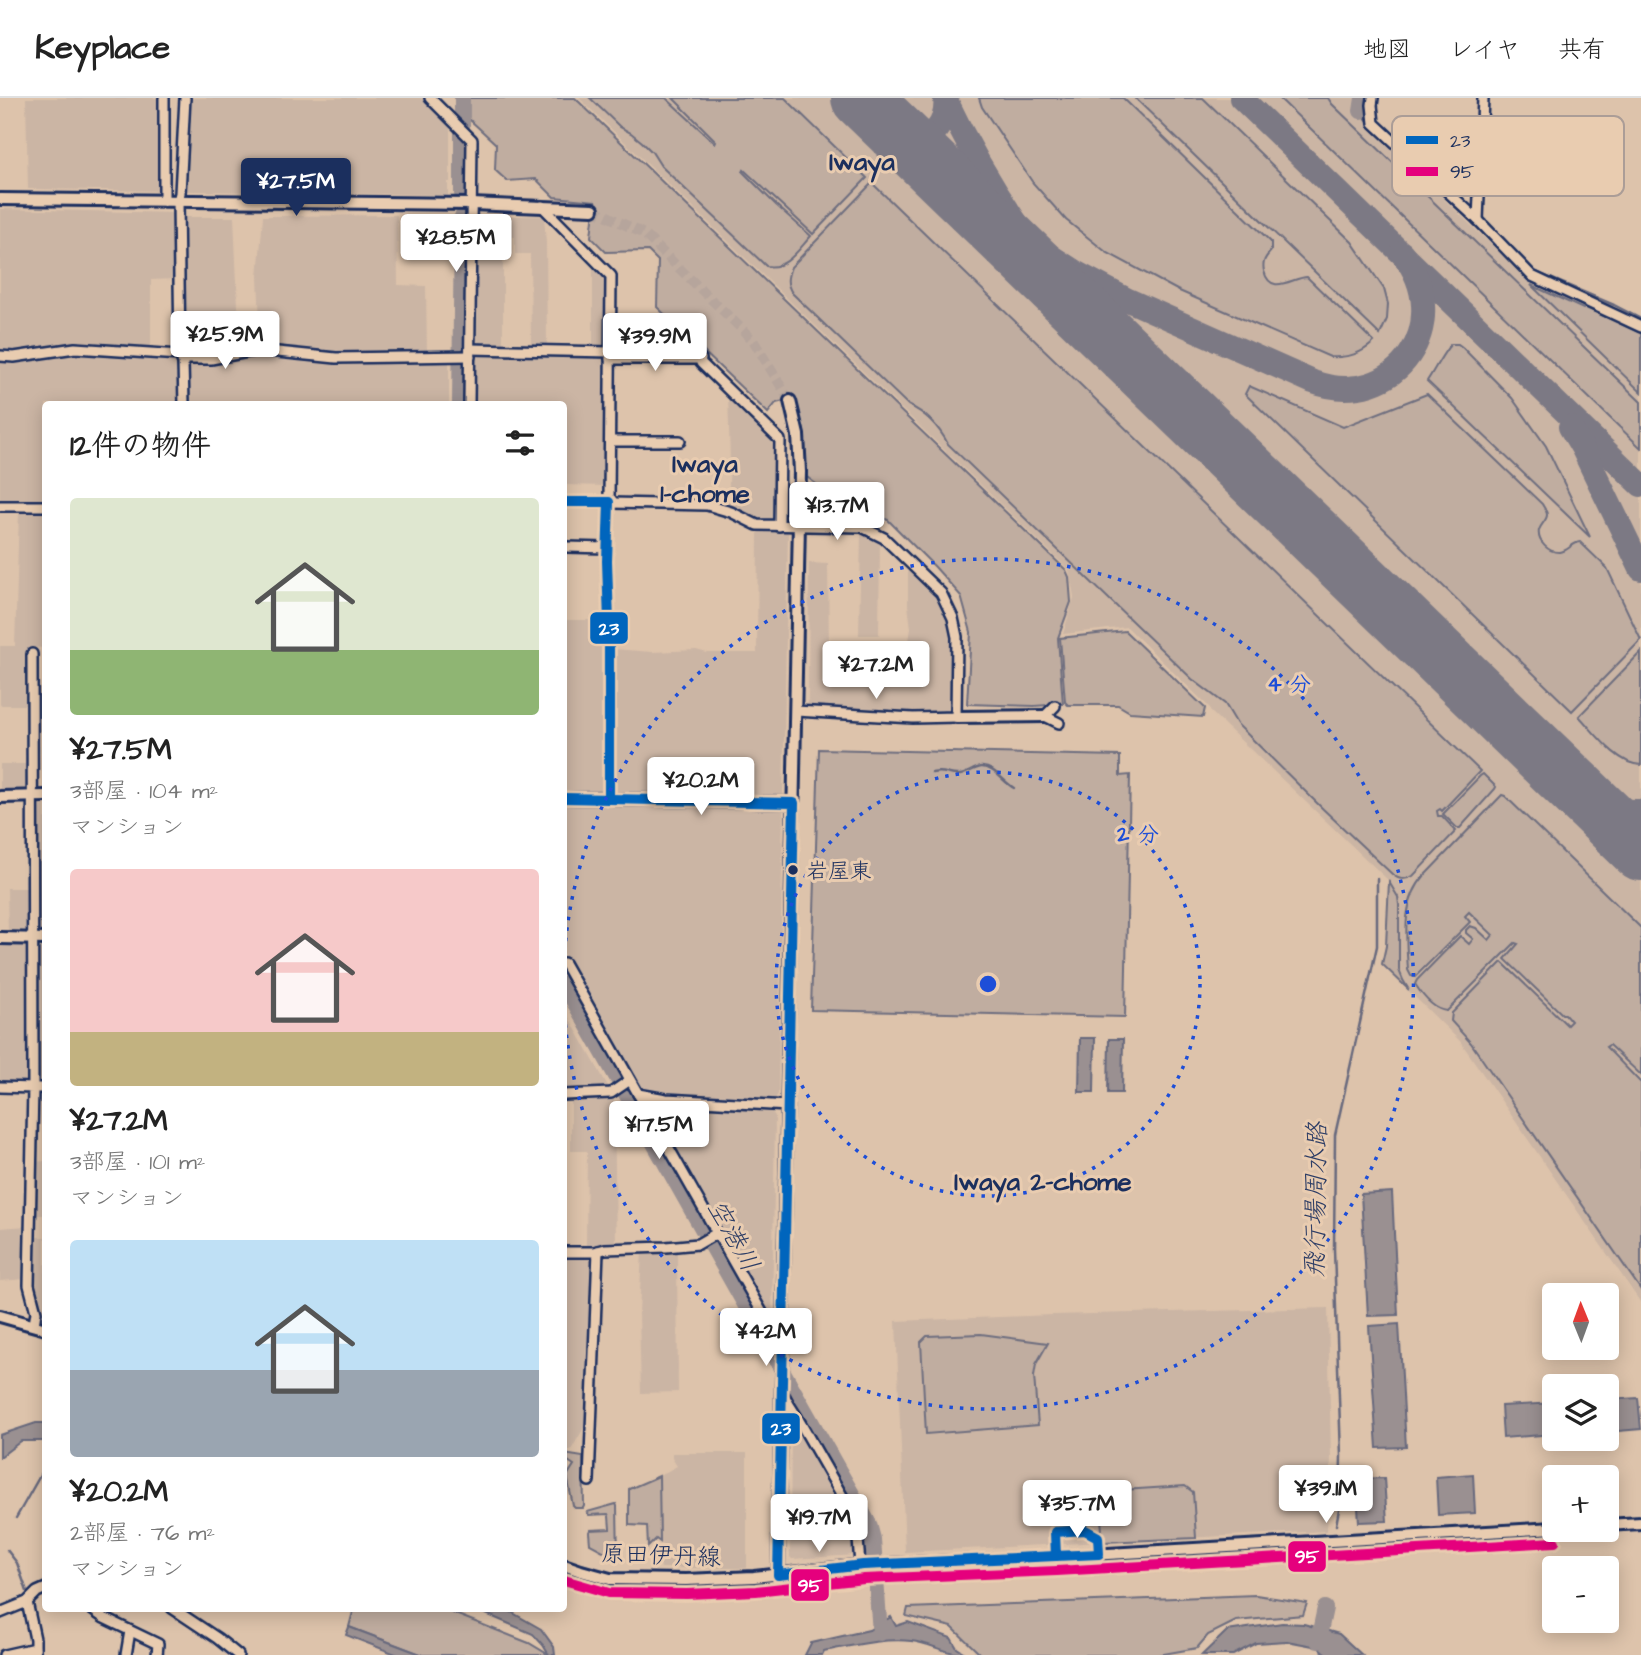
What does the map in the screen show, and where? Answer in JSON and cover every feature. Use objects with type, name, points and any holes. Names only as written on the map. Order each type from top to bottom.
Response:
[{"type":"street","points":[[164,98],[164,201]]},
{"type":"street","points":[[184,401],[183,363],[180,355],[178,201],[185,98]]},
{"type":"street","points":[[430,98],[472,140],[469,401]]},
{"type":"street","points":[[1373,98],[1374,123],[1392,140]]},
{"type":"street","points":[[1481,116],[1482,98]]},
{"type":"street","points":[[1452,196],[1532,276],[1641,327]]},
{"type":"street","points":[[1478,220],[1479,196]]},
{"type":"street","points":[[0,199],[472,204],[593,209]]},
{"type":"street","points":[[542,206],[611,276],[607,548],[609,799]]},
{"type":"street","points":[[0,356],[14,357],[75,348],[180,355],[188,359],[211,359],[258,350],[336,358],[452,356],[468,353],[701,361],[780,440],[779,526]]},
{"type":"street","points":[[778,1575],[800,472],[798,435],[790,401]]},
{"type":"street","points":[[610,441],[680,441]]},
{"type":"street","points":[[567,502],[707,505],[732,512],[757,525],[862,527],[884,538],[941,593],[953,618],[956,630],[957,718]]},
{"type":"street","points":[[0,506],[42,506]]},
{"type":"street","points":[[567,547],[607,548]]},
{"type":"street","points":[[32,654],[33,1088],[29,1285],[40,1327]]},
{"type":"street","points":[[1045,716],[1055,706]]},
{"type":"street","points":[[796,710],[913,718],[1045,716],[1059,723]]},
{"type":"street","points":[[0,797],[42,796]]},
{"type":"street","points":[[567,798],[793,803]]},
{"type":"street","points":[[0,938],[42,939]]},
{"type":"street","points":[[567,969],[628,1081],[782,1343]]},
{"type":"street","points":[[567,1096],[611,1093],[628,1081]]},
{"type":"street","points":[[0,1087],[42,1088]]},
{"type":"street","points":[[638,1094],[666,1099],[788,1106]]},
{"type":"street","points":[[567,1252],[701,1243],[716,1234]]},
{"type":"street","points":[[589,1481],[598,1251]]},
{"type":"street","points":[[0,1316],[40,1327]]},
{"type":"street","points":[[782,1389],[848,1506],[857,1527],[862,1565]]},
{"type":"street","points":[[1619,1524],[1641,1523]]},
{"type":"street","name":"原田伊丹線","points":[[567,1565],[598,1576],[626,1580],[686,1580],[778,1575],[883,1563],[1056,1557],[1542,1529]]},
{"type":"street","points":[[0,1612],[27,1602],[42,1590]]},
{"type":"street","points":[[2,1654],[35,1652],[27,1602]]},
{"type":"street","points":[[96,1612],[158,1644],[158,1655]]},
{"type":"street","points":[[178,1612],[238,1655]]},
{"type":"street","points":[[126,1655],[130,1631]]},
{"type":"shaded area","points":[[26,98],[159,98],[160,191],[28,189]]},
{"type":"shaded area","points":[[190,98],[422,98],[450,126],[448,195],[185,191]]},
{"type":"shaded area","points":[[456,98],[575,98],[1066,570],[1071,602],[1058,638],[1063,704],[967,704],[971,632],[961,596],[888,520],[844,506],[807,477],[804,431],[795,398],[776,403],[768,413],[657,307],[658,261],[648,251],[606,252],[591,237],[595,201],[554,197],[536,179],[507,181],[495,170],[496,144],[456,107]]},
{"type":"shaded area","points":[[579,98],[1355,98],[1353,112],[1366,113],[1367,125],[1392,149],[1392,196],[1441,196],[1532,284],[1641,330],[1641,1303],[1460,1041],[1381,964],[1385,945],[1388,880],[1210,711],[1210,708],[1127,627],[1063,634],[1074,597],[1069,570]]},
{"type":"shaded area","points":[[590,98],[666,98],[715,143],[673,98],[785,98],[867,178],[813,234],[744,170],[776,205],[811,236],[786,262],[766,266],[661,166],[642,142],[620,127]]},
{"type":"shaded area","points":[[979,98],[1123,98],[1271,242],[1271,251],[1263,265],[1267,279],[1272,283],[1283,284],[1307,277],[1374,342],[1354,354],[1330,357],[1177,290],[1106,252],[1066,220],[1033,183],[982,107]]},
{"type":"shaded area","points":[[1135,98],[1203,98],[1352,242],[1384,289],[1388,304],[1387,319],[1380,335]]},
{"type":"shaded area","points":[[1279,98],[1328,98],[1392,162],[1392,196],[1427,196],[1641,402],[1641,448]]},
{"type":"shaded area","points":[[872,183],[1480,771],[1442,811],[1437,811],[1438,816],[1442,816],[1456,831],[1413,876],[1403,879],[1393,875],[1237,724],[1225,704],[1192,679],[948,444],[931,421],[908,405],[792,293],[788,280],[791,267]]},
{"type":"shaded area","points":[[0,209],[176,213],[176,279],[151,280],[151,350],[0,353]]},
{"type":"shaded area","points":[[397,215],[398,285],[426,286],[427,354],[341,356],[261,348],[258,277],[263,216]]},
{"type":"shaded area","points":[[476,216],[544,216],[547,347],[531,346],[530,254],[515,254],[515,237],[503,237],[503,346],[480,345],[476,339]]},
{"type":"shaded area","points":[[182,217],[234,217],[240,351],[191,357],[183,349]]},
{"type":"shaded area","points":[[593,263],[609,278],[609,344],[604,348],[593,348]]},
{"type":"shaded area","points":[[1531,285],[1641,333],[1641,392]]},
{"type":"shaded area","points":[[1451,344],[1462,347],[1512,398],[1546,446],[1590,537],[1427,381]]},
{"type":"shaded area","points":[[76,352],[177,358],[181,369],[181,401],[42,401],[42,501],[0,500],[0,359]]},
{"type":"shaded area","points":[[480,352],[603,355],[609,362],[608,486],[567,485],[567,401],[475,401],[475,357]]},
{"type":"shaded area","points":[[255,355],[449,359],[449,401],[188,401],[187,367],[191,362]]},
{"type":"shaded area","points":[[1249,386],[1343,427],[1427,394],[1542,504],[1547,515],[1539,534],[1545,546],[1560,552],[1580,542],[1607,568],[1641,640],[1572,711],[1245,394]]},
{"type":"shaded area","points":[[728,393],[777,441],[776,517],[773,520],[753,519],[728,504]]},
{"type":"shaded area","points":[[42,510],[42,648],[28,647],[29,705],[0,705],[0,646],[15,646],[19,511]]},
{"type":"shaded area","points":[[758,529],[788,529],[783,794],[615,794],[612,791],[613,649],[757,653]]},
{"type":"shaded area","points":[[861,533],[880,540],[879,635],[859,635]]},
{"type":"shaded area","points":[[809,563],[828,564],[829,653],[907,654],[911,628],[908,567],[933,591],[943,605],[952,633],[952,710],[947,715],[808,706]]},
{"type":"shaded area","points":[[567,620],[604,620],[604,794],[567,793]]},
{"type":"shaded area","points":[[1125,631],[1205,708],[1203,717],[1130,712],[1118,705],[1068,705],[1065,702],[1060,638]]},
{"type":"shaded area","points":[[1641,652],[1641,765],[1632,764],[1615,754],[1579,716]]},
{"type":"shaded area","points":[[819,749],[1120,756],[1120,776],[1130,775],[1125,1017],[811,1010]]},
{"type":"shaded area","points":[[0,764],[29,764],[29,789],[0,791]]},
{"type":"shaded area","points":[[1483,774],[1496,787],[1460,828],[1457,828],[1443,814]]},
{"type":"shaded area","points":[[1502,795],[1641,928],[1641,1075],[1609,1045],[1606,1047],[1641,1083],[1641,1290],[1471,1043],[1451,1021],[1452,1013],[1502,962],[1567,1025],[1571,1021],[1505,959],[1518,944],[1515,943],[1447,1011],[1438,1008],[1421,993],[1415,984],[1417,980],[1460,936],[1469,944],[1473,939],[1466,930],[1470,926],[1489,940],[1493,935],[1469,912],[1465,916],[1470,922],[1415,977],[1411,976],[1408,970],[1407,920],[1417,885]]},
{"type":"shaded area","points":[[42,802],[42,935],[37,934],[38,804]]},
{"type":"shaded area","points":[[567,802],[783,808],[778,1094],[775,1099],[658,1092],[638,1086],[567,960]]},
{"type":"shaded area","points":[[1389,882],[1398,897],[1399,905],[1399,970],[1409,990],[1382,964],[1386,946]]},
{"type":"shaded area","points":[[7,888],[29,888],[29,935],[8,934]]},
{"type":"shaded area","points":[[0,943],[29,944],[26,1082],[0,1082]]},
{"type":"shaded area","points":[[37,943],[42,943],[42,1084],[36,1084]]},
{"type":"shaded area","points":[[567,1014],[609,1088],[567,1092]]},
{"type":"shaded area","points":[[1080,1038],[1095,1038],[1094,1092],[1079,1092]]},
{"type":"shaded area","points":[[1109,1039],[1123,1039],[1122,1093],[1108,1093]]},
{"type":"shaded area","points":[[614,1097],[616,1246],[586,1247],[587,1151],[571,1151],[571,1101]]},
{"type":"shaded area","points":[[653,1105],[770,1110],[775,1116],[772,1322],[651,1110]]},
{"type":"shaded area","points":[[42,1161],[42,1215],[34,1215],[34,1162]]},
{"type":"shaded area","points":[[1392,1192],[1398,1315],[1368,1316],[1361,1194]]},
{"type":"shaded area","points":[[27,1226],[25,1279],[0,1281],[0,1228]]},
{"type":"shaded area","points":[[33,1237],[42,1237],[42,1312],[33,1294]]},
{"type":"shaded area","points":[[677,1250],[678,1392],[641,1393],[639,1313],[642,1251]]},
{"type":"shaded area","points":[[591,1257],[594,1262],[585,1426],[571,1450],[567,1450],[567,1258]]},
{"type":"shaded area","points":[[1328,1308],[1331,1458],[1327,1531],[905,1552],[896,1321]]},
{"type":"shaded area","points":[[1399,1324],[1406,1447],[1377,1448],[1369,1326]]},
{"type":"shaded area","points":[[981,1334],[1048,1343],[1036,1364],[1034,1376],[1038,1425],[926,1434],[921,1342],[927,1336]]},
{"type":"shaded area","points":[[1638,1398],[1641,1429],[1619,1431],[1619,1399]]},
{"type":"shaded area","points":[[1542,1404],[1542,1435],[1503,1438],[1501,1406]]},
{"type":"shaded area","points":[[791,1418],[794,1418],[845,1510],[856,1555],[790,1557]]},
{"type":"shaded area","points":[[42,1423],[42,1441],[21,1441],[0,1457],[0,1435]]},
{"type":"shaded area","points":[[672,1453],[747,1453],[747,1568],[661,1568],[659,1559],[668,1551],[660,1542],[659,1476],[677,1466]]},
{"type":"shaded area","points":[[567,1454],[583,1457],[583,1508],[573,1506],[567,1476],[574,1465],[568,1461]]},
{"type":"shaded area","points":[[1473,1474],[1475,1513],[1438,1515],[1436,1477]]},
{"type":"shaded area","points":[[659,1476],[660,1542],[656,1539],[648,1547],[647,1526],[629,1525],[629,1489]]},
{"type":"shaded area","points":[[1384,1478],[1387,1521],[1359,1522],[1356,1479]]},
{"type":"shaded area","points":[[1185,1486],[1193,1492],[1196,1538],[1103,1542],[1099,1496],[1107,1491]]},
{"type":"shaded area","points":[[616,1504],[618,1559],[590,1544],[590,1530],[610,1529],[608,1514],[589,1515],[587,1512]]},
{"type":"shaded area","points":[[1256,1595],[1307,1603],[1303,1615],[1236,1621],[1208,1635],[1197,1648],[1158,1655],[981,1655],[952,1627],[906,1616],[908,1608]]},
{"type":"shaded area","points":[[353,1612],[450,1612],[529,1643],[549,1655],[423,1655],[349,1627]]},
{"type":"shaded area","points":[[481,1612],[511,1612],[541,1629],[554,1647],[555,1655],[549,1655],[533,1634]]},
{"type":"shaded area","points":[[891,1617],[896,1626],[908,1622],[951,1638],[957,1648],[968,1655],[900,1640],[824,1651],[822,1655],[805,1655],[811,1643],[869,1630]]},
{"type":"shaded area","points":[[1282,1623],[1304,1624],[1339,1634],[1362,1655],[1327,1655],[1318,1647],[1287,1641],[1256,1643],[1233,1655],[1202,1655],[1227,1631]]},
{"type":"shaded area","points":[[349,1627],[423,1655],[398,1655],[346,1635]]},
{"type":"waterway","name":"空港川","points":[[462,98],[462,194]]},
{"type":"waterway","points":[[1361,111],[1363,98]]},
{"type":"waterway","points":[[1361,111],[1371,125]]},
{"type":"waterway","points":[[1444,196],[1498,247]]},
{"type":"waterway","name":"空港川","points":[[460,401],[462,217]]},
{"type":"waterway","points":[[1531,270],[1641,319]]},
{"type":"waterway","points":[[932,773],[960,775],[986,767],[1014,788]]},
{"type":"waterway","name":"飛行場周水路","points":[[1336,1525],[1340,1504],[1341,1456],[1334,1249],[1335,1135],[1377,946],[1377,879]]},
{"type":"waterway","name":"空港川","points":[[567,989],[869,1524],[873,1539],[880,1633]]},
{"type":"waterway","points":[[16,1518],[42,1472]]},
{"type":"waterway","points":[[7,1550],[17,1563],[29,1597]]},
{"type":"waterway","name":"飛行場周水路","points":[[1318,1641],[1325,1608]]},
{"type":"waterway","points":[[39,1645],[41,1655]]},
{"type":"taxiway","points":[[945,98],[979,163],[1017,224],[1038,254],[1109,337]]},
{"type":"taxiway","points":[[909,144],[925,139],[937,129],[944,115],[945,98]]},
{"type":"taxiway","points":[[1241,98],[1641,485]]},
{"type":"taxiway","points":[[936,171],[1004,226],[1077,273],[1128,300],[1313,382],[1343,388],[1370,384],[1393,373],[1410,355],[1420,332],[1423,306],[1417,280],[1402,253]]},
{"type":"taxiway","points":[[1570,427],[1641,569]]},
{"type":"taxiway","points":[[1578,790],[1607,807],[1641,811]]},
{"type":"runway","points":[[861,98],[1641,851]]},
{"type":"tunnel","points":[[593,209],[644,234],[753,340],[790,401]]},
{"type":"transit line","name":"23","points":[[567,502],[609,502],[609,799]]},
{"type":"transit line","name":"23","points":[[567,798],[794,803],[778,1575],[863,1565],[1056,1556]]},
{"type":"transit line","name":"23","points":[[1085,1530],[1098,1537],[1099,1554],[1056,1556],[1055,1532],[1085,1530]]},
{"type":"transit line","name":"95","points":[[567,1581],[609,1593],[687,1594],[756,1591],[864,1579],[1057,1571],[1555,1542]]},
{"type":"place","name":"岩屋東","points":[[793,870]]},
{"type":"district","name":"Iwaya","points":[[862,161]]},
{"type":"district","name":"Iwaya 1-chome","points":[[705,478]]},
{"type":"district","name":"Iwaya 2-chome","points":[[1043,1181]]}]
